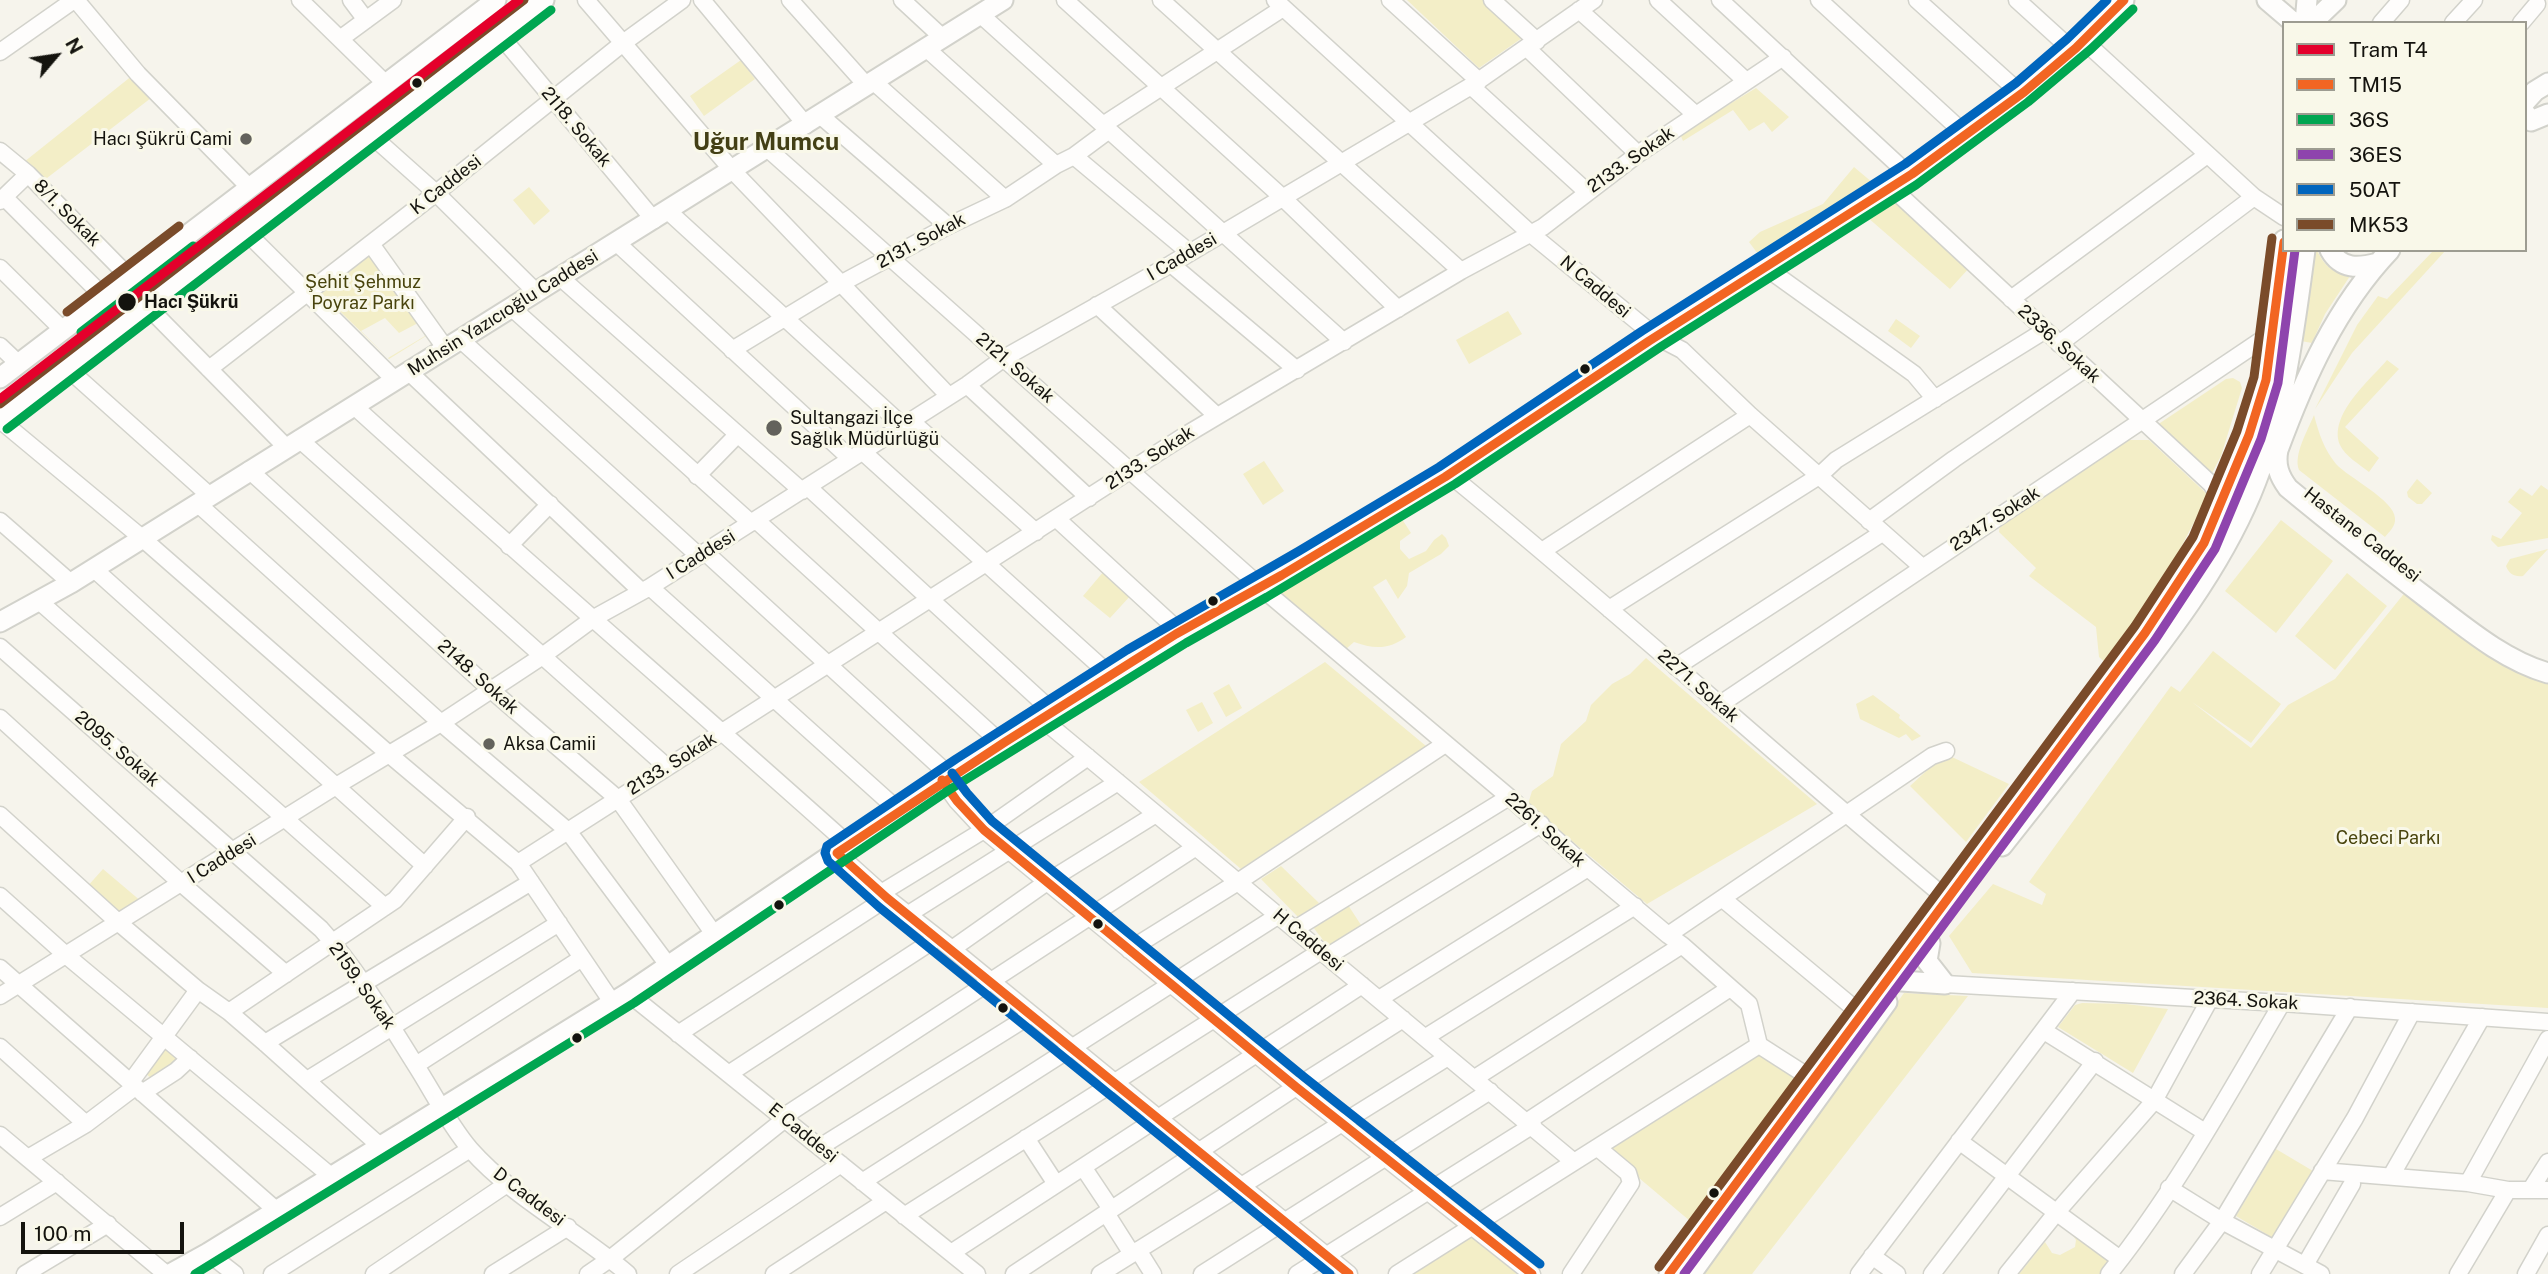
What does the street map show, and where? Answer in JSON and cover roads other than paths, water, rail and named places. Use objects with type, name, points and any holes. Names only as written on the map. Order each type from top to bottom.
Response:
[{"type":"main road","points":[[0,378],[496,0]]},
{"type":"main road","points":[[0,419],[544,0]]},
{"type":"main road","name":"Muhsin Yazıcıoğlu Caddesi","points":[[0,622],[71,583],[1003,0]]},
{"type":"main road","points":[[168,1274],[208,1253],[620,998],[946,778],[1180,632],[1261,587],[1449,474],[1655,336],[1891,187],[1966,135],[2020,93],[2077,45],[2124,0]]},
{"type":"main road","points":[[2267,0],[2292,21]]},
{"type":"main road","points":[[2305,21],[2308,0]]},
{"type":"main road","points":[[2314,21],[2337,0]]},
{"type":"main road","points":[[2333,21],[2337,0]]},
{"type":"main road","points":[[2534,107],[2548,73]]},
{"type":"main road","points":[[1691,1274],[1894,981],[1947,899],[2167,602],[2204,543],[2249,435],[2266,380],[2282,252]]},
{"type":"main road","points":[[1669,1274],[1861,1014],[1930,943],[1984,869],[2164,641],[2201,588],[2251,494],[2261,466],[2284,390],[2305,252]]},
{"type":"main road","points":[[2331,252],[2345,266],[2363,267],[2385,261]]},
{"type":"main road","name":"Hastane Caddesi","points":[[2401,252],[2385,261],[2339,335],[2289,452],[2289,470],[2298,486],[2470,618],[2504,642],[2548,665]]},
{"type":"main road","points":[[2251,494],[2285,484],[2276,462],[2278,450],[2308,377],[2341,311],[2385,261]]},
{"type":"main road","points":[[2249,435],[2250,450],[2261,466]]},
{"type":"main road","name":"Hastane Caddesi","points":[[2261,466],[2368,554],[2494,648],[2548,673]]},
{"type":"main road","points":[[1930,943],[1927,961],[1945,984]]},
{"type":"main road","points":[[1894,981],[1945,984]]},
{"type":"street","points":[[0,52],[75,0],[138,74],[250,188]]},
{"type":"street","points":[[300,0],[386,84]]},
{"type":"street","points":[[351,0],[366,20]]},
{"type":"street","points":[[340,39],[393,0]]},
{"type":"street","points":[[586,0],[732,169],[949,396]]},
{"type":"street","name":"K Caddesi","points":[[209,369],[436,193],[623,43],[682,0]]},
{"type":"street","points":[[702,0],[814,120],[948,226]]},
{"type":"street","points":[[790,0],[870,84],[1005,199]]},
{"type":"street","points":[[902,0],[935,43],[1056,165]]},
{"type":"street","points":[[1065,0],[1282,197],[1398,309]]},
{"type":"street","points":[[1161,0],[1461,271]]},
{"type":"street","points":[[1390,0],[1586,191]]},
{"type":"street","points":[[1492,0],[1637,154]]},
{"type":"street","points":[[1658,0],[1746,81]]},
{"type":"street","points":[[1720,0],[1909,175]]},
{"type":"street","points":[[1819,0],[1966,135]]},
{"type":"street","points":[[1917,0],[2020,93]]},
{"type":"street","points":[[2017,0],[2077,45],[2254,197],[2282,216]]},
{"type":"street","points":[[2383,21],[2401,0]]},
{"type":"street","points":[[2455,21],[2474,0]]},
{"type":"street","points":[[1588,3],[1696,115]]},
{"type":"street","name":"I Caddesi","points":[[0,996],[441,723],[541,657],[594,618],[753,522],[967,385],[1004,358],[1190,253],[1475,83],[1588,3]]},
{"type":"street","name":"2131. Sokak","points":[[732,350],[842,283],[948,226],[1005,199],[1074,156],[1106,128],[1279,4]]},
{"type":"street","name":"N Caddesi","points":[[1279,4],[1531,234],[1655,336],[1682,350],[1750,415],[1922,566]]},
{"type":"street","points":[[2523,21],[2539,6]]},
{"type":"street","points":[[981,15],[1344,342]]},
{"type":"street","name":"2118. Sokak","points":[[499,34],[553,99],[661,216],[1036,532]]},
{"type":"street","name":"2133. Sokak","points":[[518,863],[1217,416],[1461,271],[1531,234],[1637,154],[1783,57]]},
{"type":"street","points":[[371,135],[436,193],[537,293]]},
{"type":"street","name":"2121. Sokak","points":[[768,149],[1261,587]]},
{"type":"street","name":"8/1. Sokak","points":[[0,151],[28,174],[130,278]]},
{"type":"street","points":[[2011,299],[2207,155]]},
{"type":"street","points":[[1074,156],[1190,253]]},
{"type":"street","points":[[28,174],[2,200],[105,298]]},
{"type":"street","name":"2336. Sokak","points":[[1891,187],[2213,487],[2220,496],[2221,504]]},
{"type":"street","points":[[2059,344],[2254,197]]},
{"type":"street","points":[[245,231],[308,293],[775,699],[899,811]]},
{"type":"street","points":[[371,243],[453,345],[702,554],[828,665],[946,778],[957,801],[984,830],[1296,1087],[1532,1274]]},
{"type":"street","points":[[617,243],[732,350],[986,563],[1111,676]]},
{"type":"street","points":[[1171,264],[1297,370]]},
{"type":"street","points":[[1765,267],[1914,374],[1935,400]]},
{"type":"street","points":[[0,268],[63,330]]},
{"type":"street","name":"H Caddesi","points":[[561,278],[737,435],[805,489],[931,600],[1088,757],[1574,1161]]},
{"type":"street","points":[[1097,305],[1217,416]]},
{"type":"street","points":[[147,306],[209,369],[667,767]]},
{"type":"street","points":[[512,308],[697,476],[880,633],[1002,744]]},
{"type":"street","points":[[1609,609],[1819,476],[1836,460],[2045,331]]},
{"type":"street","name":"2347. Sokak","points":[[1719,705],[2272,333]]},
{"type":"street","points":[[0,346],[19,364]]},
{"type":"street","points":[[67,368],[441,723],[568,831],[668,965]]},
{"type":"street","points":[[1869,521],[2085,369]]},
{"type":"street","points":[[967,385],[1089,498]]},
{"type":"street","points":[[354,405],[509,546],[723,732],[843,849],[884,896],[1349,1274]]},
{"type":"street","points":[[1542,551],[1750,415]]},
{"type":"street","name":"E Caddesi","points":[[0,419],[518,863],[582,958],[620,998],[678,1034],[730,1073],[977,1274]]},
{"type":"street","points":[[697,476],[737,435]]},
{"type":"street","name":"2148. Sokak","points":[[249,470],[490,689],[618,799],[714,934]]},
{"type":"street","name":"2271. Sokak","points":[[1449,474],[1947,899]]},
{"type":"street","points":[[509,546],[550,504]]},
{"type":"street","points":[[1057,519],[1180,632]]},
{"type":"street","points":[[0,521],[71,583]]},
{"type":"street","points":[[1676,667],[1882,533]]},
{"type":"street","points":[[93,569],[425,866]]},
{"type":"street","name":"2261. Sokak","points":[[1261,587],[1749,1004],[1759,1045]]},
{"type":"street","points":[[39,601],[385,907]]},
{"type":"street","name":"2095. Sokak","points":[[0,647],[234,851]]},
{"type":"street","points":[[0,718],[182,884],[286,974]]},
{"type":"street","points":[[1129,950],[1238,882],[1445,744]]},
{"type":"street","points":[[1668,936],[1932,756],[1946,751]]},
{"type":"street","points":[[678,1034],[984,830],[1088,757]]},
{"type":"street","points":[[907,915],[1118,782]]},
{"type":"street","points":[[1295,929],[1509,797]]},
{"type":"street","points":[[952,949],[1047,882],[1156,814]]},
{"type":"street","points":[[0,815],[119,923],[198,990],[229,1012],[380,1146]]},
{"type":"street","points":[[229,1012],[385,907],[410,885],[467,817]]},
{"type":"street","points":[[904,1216],[1214,1019],[1541,824]]},
{"type":"street","points":[[588,1274],[784,1118],[1196,847]]},
{"type":"street","name":"2159. Sokak","points":[[234,851],[346,957],[442,1108]]},
{"type":"street","points":[[1379,999],[1588,868]]},
{"type":"street","points":[[265,1043],[531,882]]},
{"type":"street","points":[[0,896],[67,956],[332,1177]]},
{"type":"street","points":[[1723,899],[1861,1014]]},
{"type":"street","points":[[1426,1037],[1635,906]]},
{"type":"street","points":[[862,1182],[1279,915]]},
{"type":"street","points":[[307,1080],[559,923]]},
{"type":"street","points":[[730,1073],[937,938]]},
{"type":"street","points":[[1475,1078],[1682,945]]},
{"type":"street","points":[[416,1065],[582,958]]},
{"type":"street","points":[[0,968],[276,1210]]},
{"type":"street","name":"2364. Sokak","points":[[1945,984],[2350,1007],[2548,1022]]},
{"type":"street","points":[[951,1254],[1362,985]]},
{"type":"street","points":[[1297,1274],[1426,1192],[1730,988]]},
{"type":"street","points":[[136,1088],[163,1036],[198,990]]},
{"type":"street","points":[[1859,1274],[2073,991]]},
{"type":"street","points":[[2007,1274],[2056,1213],[2154,1101],[2210,999]]},
{"type":"street","points":[[2109,1274],[2206,1132],[2282,1003]]},
{"type":"street","points":[[2183,1274],[2222,1221],[2350,1007]]},
{"type":"street","points":[[2260,1274],[2355,1118],[2412,1012]]},
{"type":"street","points":[[820,1147],[1031,1015]]},
{"type":"street","points":[[2391,1176],[2482,1017]]},
{"type":"street","points":[[1014,1274],[1403,1019]]},
{"type":"street","points":[[2044,1031],[2206,1132]]},
{"type":"street","points":[[2468,1183],[2548,1039]]},
{"type":"street","points":[[1397,1274],[1759,1045],[1812,1079]]},
{"type":"street","points":[[0,1047],[86,1124]]},
{"type":"street","points":[[1100,1274],[1448,1056]]},
{"type":"street","points":[[28,1157],[86,1124],[136,1088],[176,1071],[190,1058]]},
{"type":"street","points":[[1932,1274],[2095,1061]]},
{"type":"street","points":[[1204,1273],[1490,1091]]},
{"type":"street","name":"D Caddesi","points":[[442,1108],[470,1149],[507,1184],[628,1274]]},
{"type":"street","points":[[1,1138],[28,1157],[168,1274]]},
{"type":"street","points":[[1026,1138],[1056,1184]]},
{"type":"street","points":[[1959,1141],[2120,1259]]},
{"type":"street","points":[[1571,1274],[1631,1183],[1628,1173],[1598,1148]]},
{"type":"street","points":[[272,1274],[470,1149]]},
{"type":"street","points":[[2531,1189],[2548,1162]]},
{"type":"street","points":[[678,1274],[841,1164]]},
{"type":"street","points":[[1083,1167],[1108,1211],[1153,1274]]},
{"type":"street","points":[[2322,1171],[2468,1183],[2508,1190],[2548,1190]]},
{"type":"street","points":[[0,1217],[57,1182]]},
{"type":"street","points":[[374,1274],[507,1184]]},
{"type":"street","points":[[2305,1265],[2352,1184]]},
{"type":"street","points":[[2169,1188],[2222,1221],[2321,1274]]},
{"type":"street","points":[[2458,1274],[2508,1190]]},
{"type":"street","points":[[774,1274],[886,1201]]},
{"type":"street","points":[[25,1274],[108,1224]]},
{"type":"street","points":[[493,1274],[568,1227]]},
{"type":"street","points":[[2526,1274],[2548,1235]]},
{"type":"street","points":[[208,1253],[236,1274]]},
{"type":"street","points":[[1872,1256],[1897,1274]]},
{"type":"tram line","name":"T4","points":[[0,399],[519,0]]},
{"type":"place","name":"Hacı Şükrü Cami","points":[[246,139]]},
{"type":"place","name":"Hacı Şükrü","points":[[127,302]]},
{"type":"place","name":"Sultangazi İlçe Sağlık Müdürlüğü","points":[[774,428]]},
{"type":"place","name":"Aksa Camii","points":[[489,744]]},
{"type":"district","name":"Uğur Mumcu","points":[[766,143]]},
{"type":"park label","name":"Şehit Şehmuz Poyraz Parkı","points":[[363,292]]},
{"type":"park label","name":"Cebeci Parkı","points":[[2388,838]]}]
